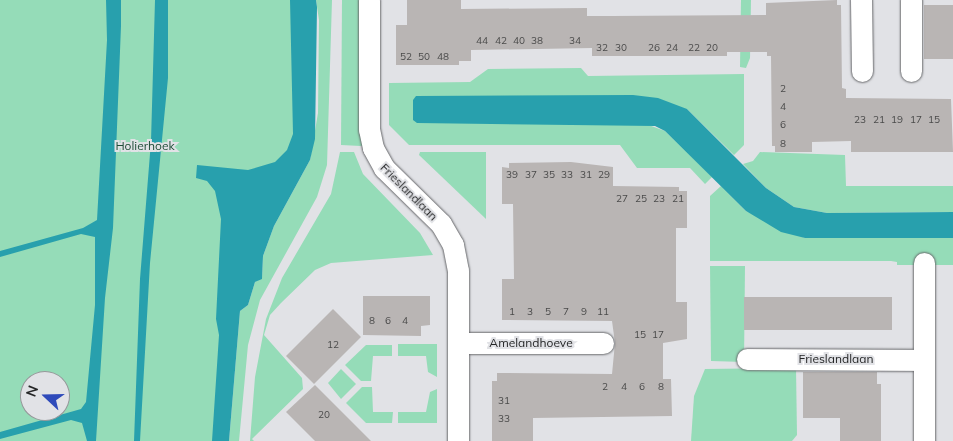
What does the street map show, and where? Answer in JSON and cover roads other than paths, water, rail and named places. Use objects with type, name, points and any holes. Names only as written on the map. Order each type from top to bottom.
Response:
[{"type":"street","name":"Frieslandlaan","points":[[369,0],[369,129],[373,148],[384,168],[441,224],[453,245],[458,271],[458,441]]},
{"type":"street","points":[[862,0],[862,71]]},
{"type":"street","points":[[911,0],[911,71]]},
{"type":"street","points":[[924,263],[924,441]]},
{"type":"street","name":"Amelandhoeve","points":[[459,343],[603,343]]},
{"type":"street","name":"Frieslandlaan","points":[[747,359],[924,360]]},
{"type":"water","points":[[106,0],[121,0],[113,228],[105,298],[96,441],[87,441],[82,423],[70,420],[70,412],[81,409],[86,402],[95,305],[95,237],[81,234],[0,257],[0,251],[83,228],[97,220],[107,40]]},
{"type":"water","points":[[155,0],[168,0],[168,78],[150,263],[140,441],[134,441],[140,279],[151,141]]},
{"type":"water","points":[[290,0],[316,0],[315,139],[310,160],[274,226],[263,256],[262,279],[255,282],[248,305],[240,311],[229,441],[212,441],[219,335],[216,319],[221,219],[215,191],[207,181],[196,178],[197,165],[248,170],[275,162],[287,150],[293,134]]},
{"type":"water","points":[[633,95],[658,98],[687,109],[766,188],[794,207],[827,213],[953,212],[953,238],[805,238],[781,232],[746,211],[665,131],[655,126],[417,123],[413,120],[413,100],[416,96]]},
{"type":"water","points":[[39,421],[67,421],[0,439],[0,432]]},
{"type":"park label","name":"Holierhoek","points":[[145,146]]}]
